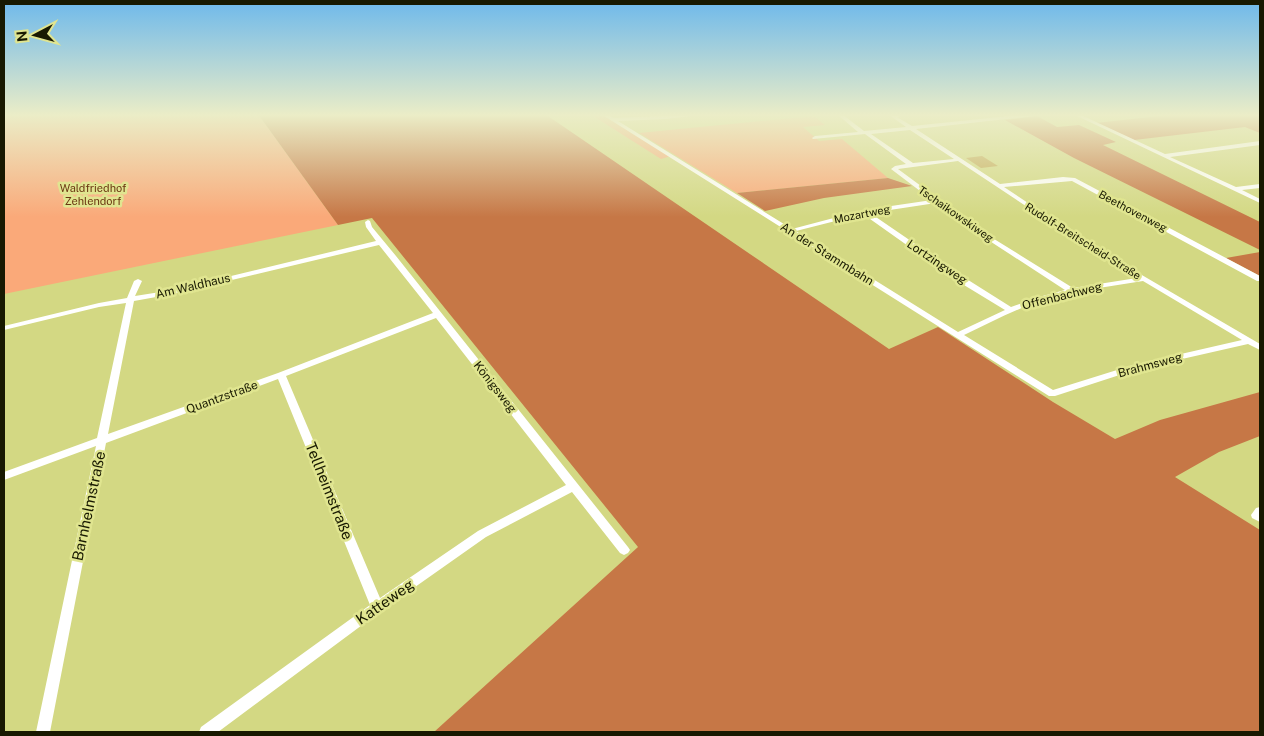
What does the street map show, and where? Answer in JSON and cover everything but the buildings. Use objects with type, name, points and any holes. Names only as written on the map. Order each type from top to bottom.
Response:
[{"type":"street","name":"An der Stammbahn","points":[[658,148],[1052,394]]},
{"type":"street","points":[[887,148],[911,165],[957,160]]},
{"type":"street","name":"Rudolf-Breitscheid-Straße","points":[[940,148],[1142,279],[1260,347]]},
{"type":"street","points":[[1148,148],[1260,201]]},
{"type":"street","points":[[1164,156],[1216,148]]},
{"type":"street","name":"Tschaikowskiweg","points":[[911,165],[894,169],[984,235],[1072,292]]},
{"type":"street","name":"Beethovenweg","points":[[997,186],[1073,179],[1260,279]]},
{"type":"street","points":[[1235,189],[1260,186]]},
{"type":"street","name":"Mozartweg","points":[[790,231],[864,212],[936,201]]},
{"type":"street","name":"Lortzingweg","points":[[864,212],[954,275],[1011,310]]},
{"type":"street","name":"Königsweg","points":[[368,222],[381,242],[624,550]]},
{"type":"street","name":"Am Waldhaus","points":[[4,328],[173,292],[381,242]]},
{"type":"street","name":"Offenbachweg","points":[[958,335],[1011,310],[1072,292],[1142,279]]},
{"type":"street","name":"Barnhelmstraße","points":[[43,732],[130,300],[138,281]]},
{"type":"street","name":"Quantzstraße","points":[[4,476],[281,375],[438,314]]},
{"type":"street","name":"Brahmsweg","points":[[1052,394],[1136,367],[1249,341]]},
{"type":"street","name":"Tellheimstraße","points":[[281,375],[377,607]]},
{"type":"street","name":"Katteweg","points":[[206,732],[377,607],[482,534],[573,486]]},
{"type":"green space","name":"Waldfriedhof Zehlendorf","points":[[4,148],[283,148],[338,225],[4,294]]},
{"type":"green space","points":[[644,148],[659,148],[671,156],[661,159]]},
{"type":"green space","points":[[664,148],[853,148],[888,178],[737,193]]},
{"type":"shaded area","points":[[283,148],[595,148],[889,349],[938,327],[1053,402],[1115,439],[1160,420],[1260,392],[1260,436],[1219,452],[1175,477],[1260,530],[1260,732],[434,732],[638,547],[372,218],[338,225]]},
{"type":"shaded area","points":[[1056,148],[1110,148],[1260,222],[1260,250]]},
{"type":"shaded area","points":[[888,178],[912,186],[824,198],[765,211],[737,193]]},
{"type":"shaded area","points":[[1260,252],[1260,276],[1226,258]]}]
